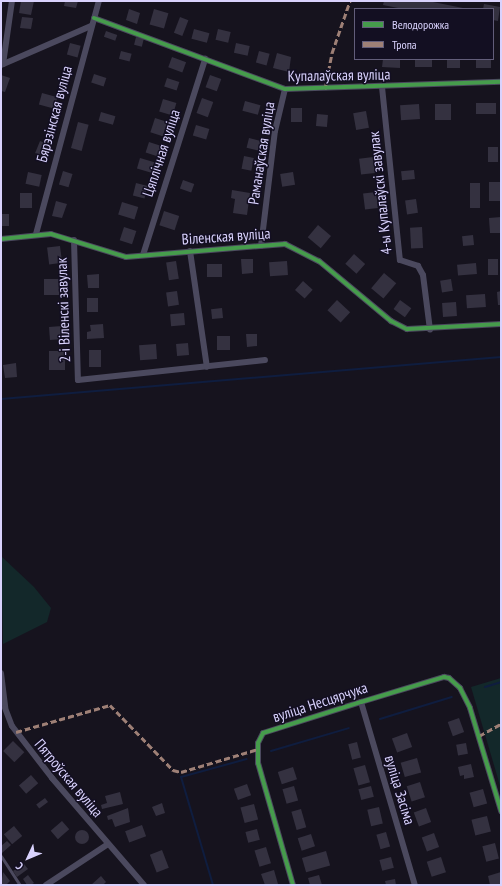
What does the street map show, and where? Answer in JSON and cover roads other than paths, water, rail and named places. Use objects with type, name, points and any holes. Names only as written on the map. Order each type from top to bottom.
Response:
[{"type":"street","points":[[2,65],[12,1]]},
{"type":"street","name":"Бярэзінская вуліца","points":[[36,234],[99,1]]},
{"type":"street","name":"Купалаўская вуліца","points":[[94,18],[285,89],[501,82]]},
{"type":"street","points":[[2,65],[91,26]]},
{"type":"street","name":"Цяплічная вуліца","points":[[142,255],[205,59]]},
{"type":"street","name":"4-ы Купалаўскі завулак","points":[[382,87],[400,260],[418,266],[423,276],[430,330]]},
{"type":"street","name":"Раманаўская вуліца","points":[[261,246],[275,131],[285,89]]},
{"type":"street","name":"Віленская вуліца","points":[[1,239],[36,234],[52,234],[126,257],[285,244],[318,261],[392,321],[407,329],[430,330],[501,324]]},
{"type":"street","name":"2-і Віленскі завулак","points":[[74,240],[78,380],[207,368]]},
{"type":"street","points":[[190,251],[207,368],[265,360]]},
{"type":"street","name":"Пятроўская вуліца","points":[[1,673],[5,708],[12,726],[52,778],[144,885]]},
{"type":"street","name":"вуліца Несцярчука","points":[[293,885],[258,763],[258,743],[263,733],[444,677],[454,681],[465,696],[501,811]]},
{"type":"street","name":"вуліца Засіма","points":[[361,702],[415,885]]},
{"type":"street","points":[[46,885],[108,844]]},
{"type":"lane","points":[[1,856],[20,885]]},
{"type":"waterway","points":[[1,399],[501,357]]},
{"type":"waterway","points":[[485,687],[501,682]]},
{"type":"waterway","points":[[380,719],[452,697]]},
{"type":"waterway","points":[[271,751],[349,728]]},
{"type":"waterway","points":[[213,885],[181,777],[247,759]]}]
